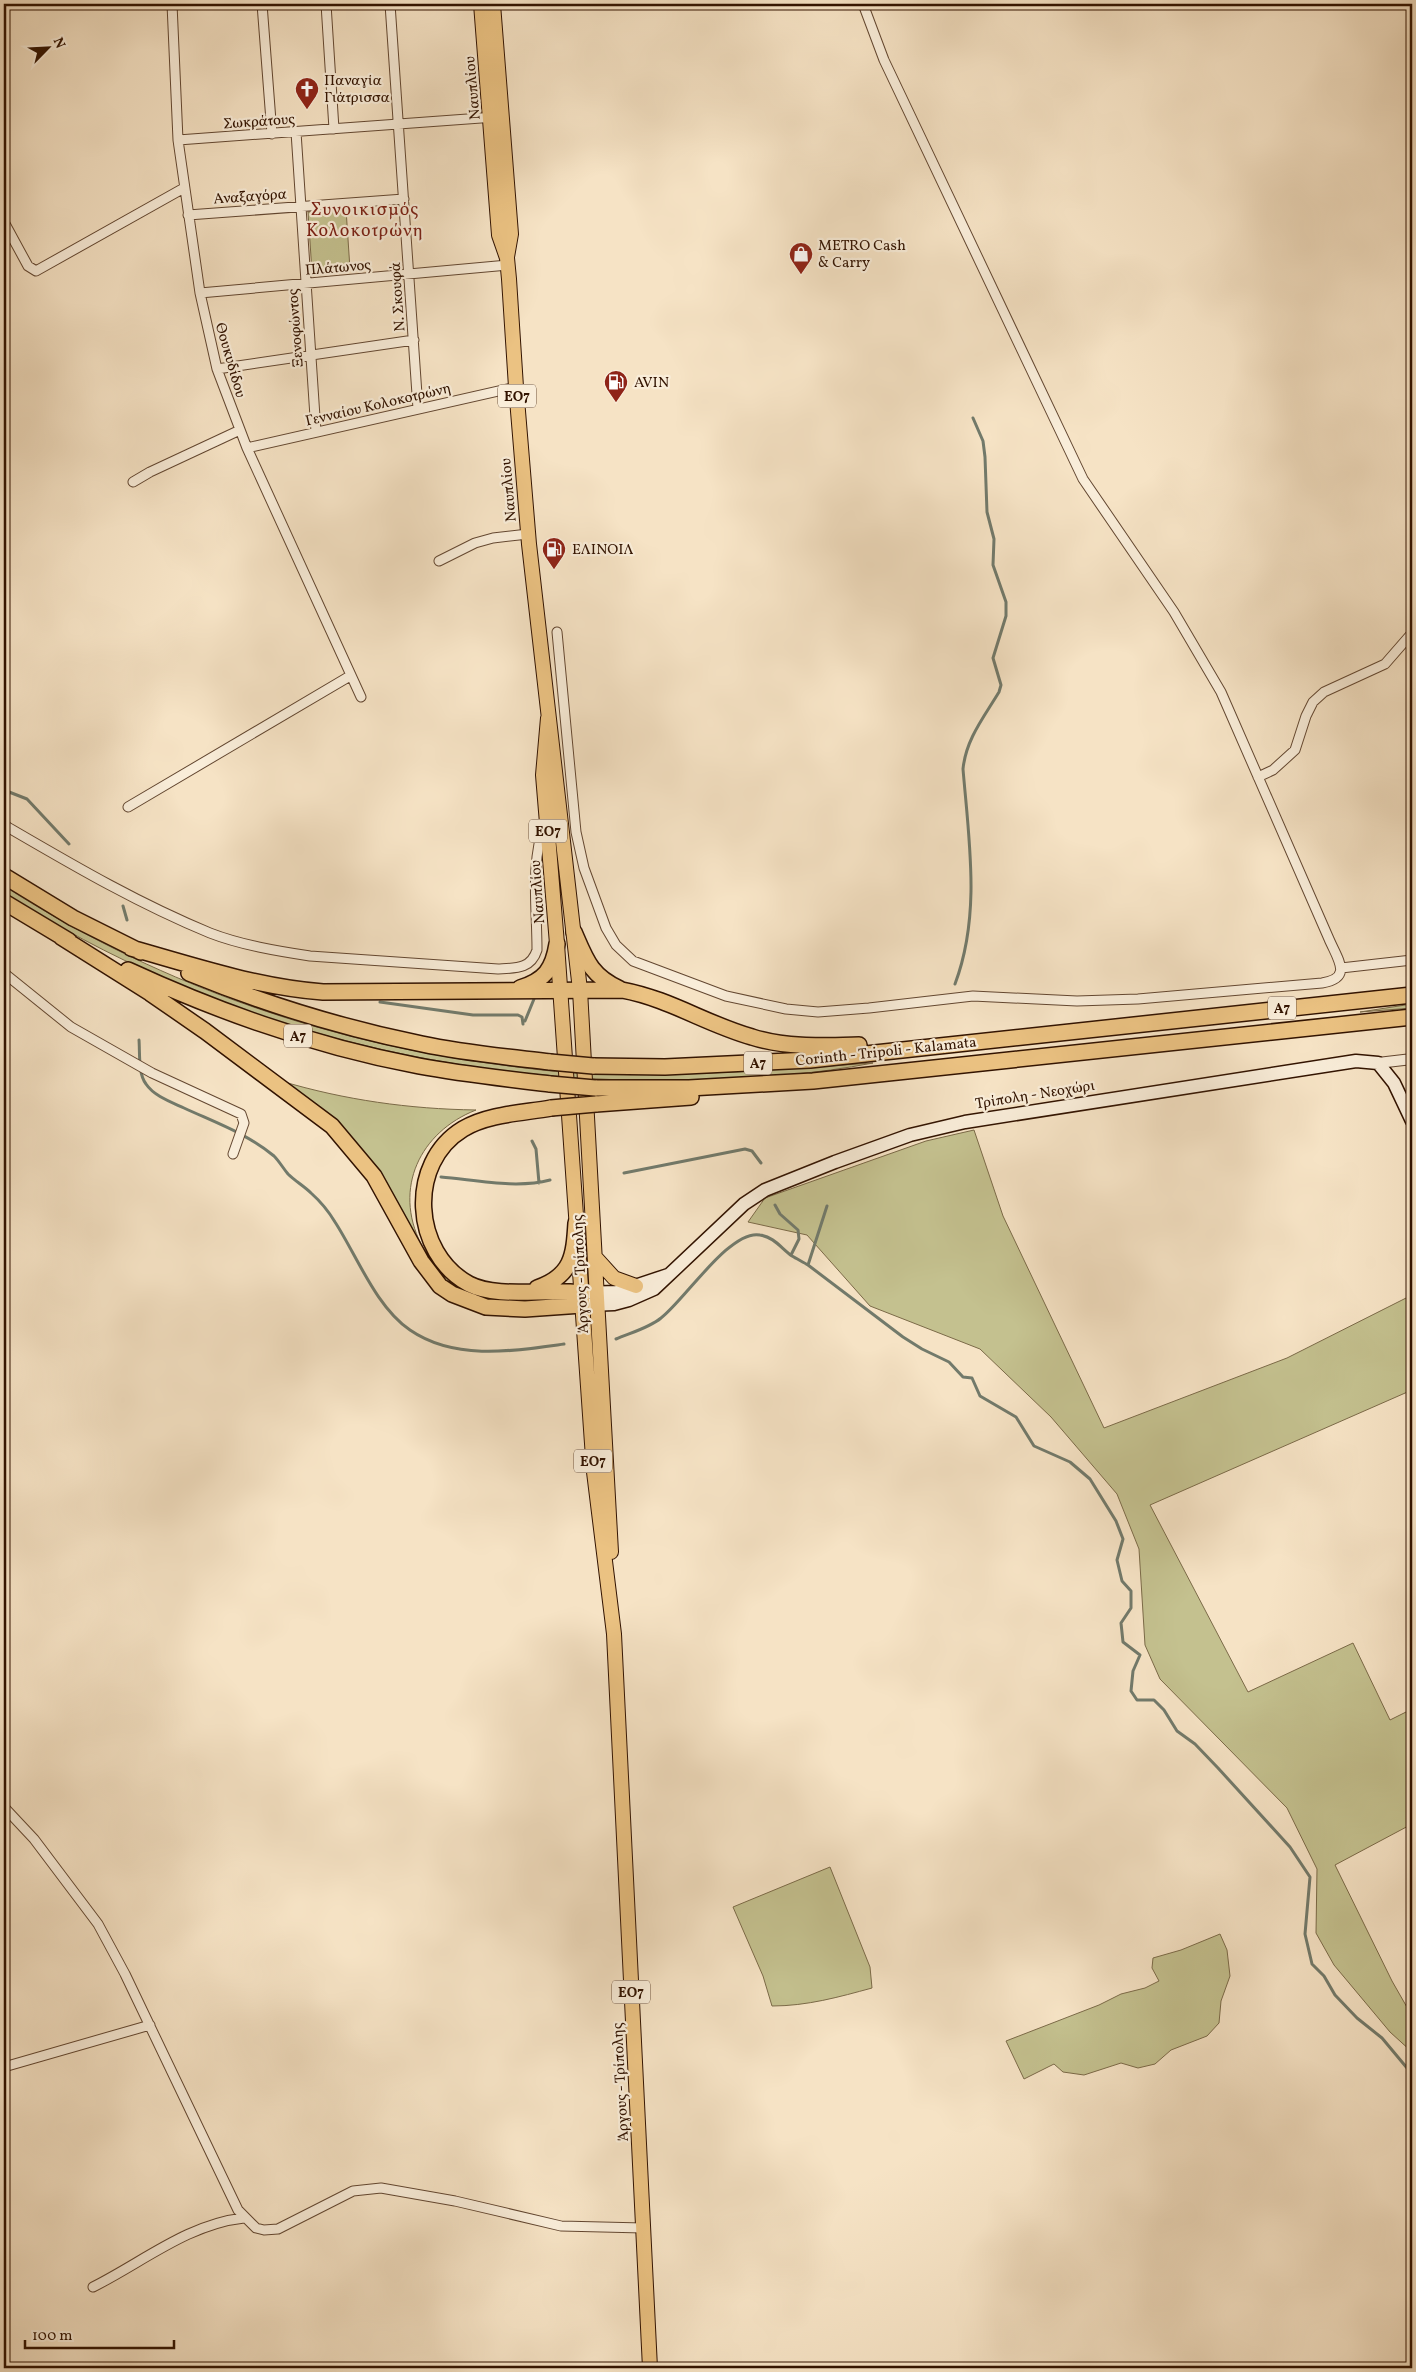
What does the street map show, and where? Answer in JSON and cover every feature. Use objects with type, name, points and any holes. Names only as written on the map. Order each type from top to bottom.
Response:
[{"type":"highway","name":"Corinth - Tripoli - Kalamata","points":[[4,876],[73,918],[131,948],[254,999],[316,1019],[423,1044],[550,1062],[593,1066],[732,1065],[810,1060],[1412,995]]},
{"type":"highway","name":"Corinth - Tripoli - Kalamata","points":[[4,902],[61,937],[164,986],[245,1019],[302,1037],[418,1066],[594,1088],[674,1088],[813,1082],[1412,1017]]},
{"type":"highway","points":[[574,932],[594,972],[605,981],[622,990]]},
{"type":"highway","points":[[61,937],[197,1026],[332,1126],[374,1176],[425,1267],[440,1286],[452,1294],[486,1307],[525,1309],[582,1299]]},
{"type":"highway","points":[[514,990],[540,980],[547,974],[555,956],[557,944]]},
{"type":"highway","points":[[131,948],[288,990],[323,992],[622,990],[649,995],[742,1034],[773,1042],[809,1046],[922,1047]]},
{"type":"highway","points":[[582,1299],[531,1291],[490,1291],[469,1284],[450,1269],[433,1248],[428,1236],[423,1206],[426,1178],[438,1153],[462,1130],[489,1119],[551,1108],[711,1095],[755,1085]]},
{"type":"highway","points":[[531,1291],[556,1280],[569,1266],[574,1249],[576,1223]]},
{"type":"main road","name":"Ναυπλίου","points":[[481,4],[511,234],[508,261],[528,534],[574,932]]},
{"type":"main road","name":"Ναυπλίου","points":[[493,4],[497,117]]},
{"type":"main road","name":"Ναυπλίου","points":[[548,718],[543,763],[557,944]]},
{"type":"main road","name":"Άργους - Τρίπολης","points":[[574,932],[580,990],[611,1527],[612,1615],[650,2368]]},
{"type":"main road","name":"Άργους - Τρίπολης","points":[[557,944],[594,1472],[612,1615]]},
{"type":"main road","name":"Τρίπολη - Νεοχώρι","points":[[598,1298],[614,1304],[637,1297],[654,1289],[720,1225],[754,1196],[797,1176],[910,1135],[965,1122],[1050,1108],[1356,1061],[1378,1062]]},
{"type":"main road","points":[[1378,1062],[1394,1083],[1412,1121]]},
{"type":"main road","points":[[595,1257],[614,1278],[636,1286]]},
{"type":"main road","name":"Τρίπολη - Νεοχώρι","points":[[598,1298],[670,1274]]},
{"type":"main road","points":[[582,1299],[598,1298]]},
{"type":"street","name":"Θουκυδίδου","points":[[172,4],[178,140],[184,188],[200,293],[218,369],[247,448],[361,697]]},
{"type":"street","points":[[262,4],[272,134]]},
{"type":"street","points":[[326,4],[334,129]]},
{"type":"street","name":"Ν. Σκουφά","points":[[390,4],[418,409]]},
{"type":"street","points":[[557,632],[576,832],[584,868],[606,928],[616,945],[633,961],[726,996],[754,1003],[818,1012],[973,996],[1077,1001],[1148,998],[1322,984],[1336,979],[1341,974],[1341,968],[1221,692],[1198,649],[1080,472],[890,74],[863,4]]},
{"type":"street","name":"Σωκράτους","points":[[178,140],[497,117]]},
{"type":"street","name":"Ξενοφώντος","points":[[296,132],[316,432]]},
{"type":"street","points":[[4,222],[28,266],[33,270],[40,270],[184,188]]},
{"type":"street","name":"Αναξαγόρα","points":[[188,215],[404,199]]},
{"type":"street","name":"Πλάτωνος","points":[[200,293],[409,274],[508,261]]},
{"type":"street","points":[[218,369],[414,340]]},
{"type":"street","name":"Γενναίου Κολοκοτρώνη","points":[[247,448],[516,387]]},
{"type":"street","points":[[133,482],[150,472],[240,430]]},
{"type":"street","points":[[439,561],[475,543],[493,538],[528,534]]},
{"type":"street","points":[[1258,777],[1273,770],[1294,750],[1306,716],[1314,702],[1324,692],[1385,664],[1412,634]]},
{"type":"street","points":[[128,807],[350,676]]},
{"type":"street","points":[[4,825],[132,898],[219,935],[284,952],[310,956],[498,969],[526,966],[535,958],[537,950],[535,859],[538,841],[547,817]]},
{"type":"street","points":[[1341,968],[1412,960]]},
{"type":"street","points":[[4,973],[71,1027],[134,1064],[241,1114],[244,1123],[233,1154]]},
{"type":"street","points":[[1378,1062],[1412,1058]]},
{"type":"street","points":[[4,1807],[34,1839],[85,1904],[113,1951],[150,2025],[238,2210],[256,2228],[264,2230],[278,2229],[353,2191],[380,2188],[455,2201],[561,2226],[643,2228]]},
{"type":"street","points":[[4,2067],[150,2025]]},
{"type":"street","points":[[93,2286],[127,2270],[175,2240],[204,2226],[244,2218]]},
{"type":"shaded area","points":[[346,209],[350,269],[312,272],[308,212]]},
{"type":"shaded area","points":[[4,886],[60,920],[117,950],[176,977],[236,1001],[297,1021],[423,1052],[487,1063],[569,1073],[631,1075],[769,1070],[873,1063],[809,1073],[701,1080],[609,1079],[518,1072],[428,1059],[339,1039],[251,1012],[166,979],[83,940],[4,893]]},
{"type":"shaded area","points":[[1412,1004],[1412,1008],[1360,1012]]},
{"type":"shaded area","points":[[281,1081],[305,1088],[377,1102],[426,1108],[476,1110],[456,1120],[440,1132],[427,1147],[417,1164],[411,1183],[410,1203],[413,1223],[421,1244],[434,1263],[451,1278],[561,1295],[562,1303],[523,1305],[475,1298],[432,1272],[387,1193]]},
{"type":"shaded area","points":[[974,1130],[1003,1216],[1104,1428],[1287,1358],[1412,1295],[1412,1390],[1150,1505],[1248,1692],[1353,1643],[1390,1720],[1412,1709],[1412,1824],[1335,1865],[1392,1981],[1412,2016],[1412,2052],[1390,2032],[1334,1965],[1316,1933],[1317,1869],[1287,1808],[1160,1679],[1145,1645],[1139,1549],[1117,1494],[1051,1417],[980,1349],[870,1306],[807,1235],[748,1222],[765,1198],[926,1141]]},
{"type":"shaded area","points":[[830,1867],[870,1967],[872,1988],[810,2003],[772,2006],[763,1976],[733,1907]]},
{"type":"shaded area","points":[[1220,1934],[1227,1950],[1230,1976],[1221,2001],[1219,2023],[1207,2036],[1171,2050],[1155,2064],[1138,2068],[1121,2063],[1084,2075],[1063,2072],[1054,2064],[1024,2079],[1006,2041],[1099,2005],[1121,1994],[1145,1988],[1159,1981],[1152,1968],[1153,1958],[1181,1950]]},
{"type":"waterway","points":[[955,984],[963,958],[971,905],[970,850],[963,769],[972,738],[999,692],[1001,685],[993,658],[1006,616],[1006,602],[993,565],[994,539],[987,512],[983,441],[973,418]]},
{"type":"waterway","points":[[4,790],[27,799],[69,844]]},
{"type":"waterway","points":[[123,906],[127,920]]},
{"type":"waterway","points":[[525,1021],[534,999]]},
{"type":"waterway","points":[[380,1002],[473,1015],[518,1015],[522,1017],[523,1024]]},
{"type":"waterway","points":[[139,1040],[143,1080],[149,1088],[168,1101],[242,1135],[274,1156],[288,1174],[314,1196],[333,1218],[377,1295],[398,1320],[410,1330],[427,1340],[465,1350],[505,1351],[564,1344]]},
{"type":"waterway","points":[[532,1141],[536,1149],[539,1183]]},
{"type":"waterway","points":[[624,1173],[745,1149],[752,1151],[761,1163]]},
{"type":"waterway","points":[[441,1177],[510,1184],[537,1183],[550,1180]]},
{"type":"waterway","points":[[775,1205],[780,1214],[798,1230],[799,1239],[791,1255]]},
{"type":"waterway","points":[[808,1265],[827,1206]]},
{"type":"waterway","points":[[616,1339],[656,1322],[661,1318],[708,1268],[735,1243],[748,1236],[765,1236],[808,1265],[903,1337],[949,1362],[963,1377],[972,1378],[980,1396],[1016,1417],[1034,1446],[1070,1462],[1090,1479],[1116,1521],[1123,1539],[1117,1560],[1122,1581],[1131,1591],[1131,1608],[1121,1623],[1123,1642],[1140,1655],[1133,1671],[1131,1691],[1137,1700],[1154,1700],[1164,1710],[1177,1731],[1195,1744],[1290,1847],[1310,1877],[1305,1934],[1312,1964],[1324,1976],[1335,1995],[1357,2018],[1382,2038],[1412,2074]]},
{"type":"place","name":"Παναγία Γιάτρισσα","points":[[307,110]]},
{"type":"place","name":"METRO Cash & Carry","points":[[801,275]]},
{"type":"place","name":"AVIN","points":[[616,403]]},
{"type":"place","name":"ΕΛΙΝΟΙΛ","points":[[554,570]]},
{"type":"district","name":"Συνοικισμός Κολοκοτρώνη","points":[[365,219]]}]
